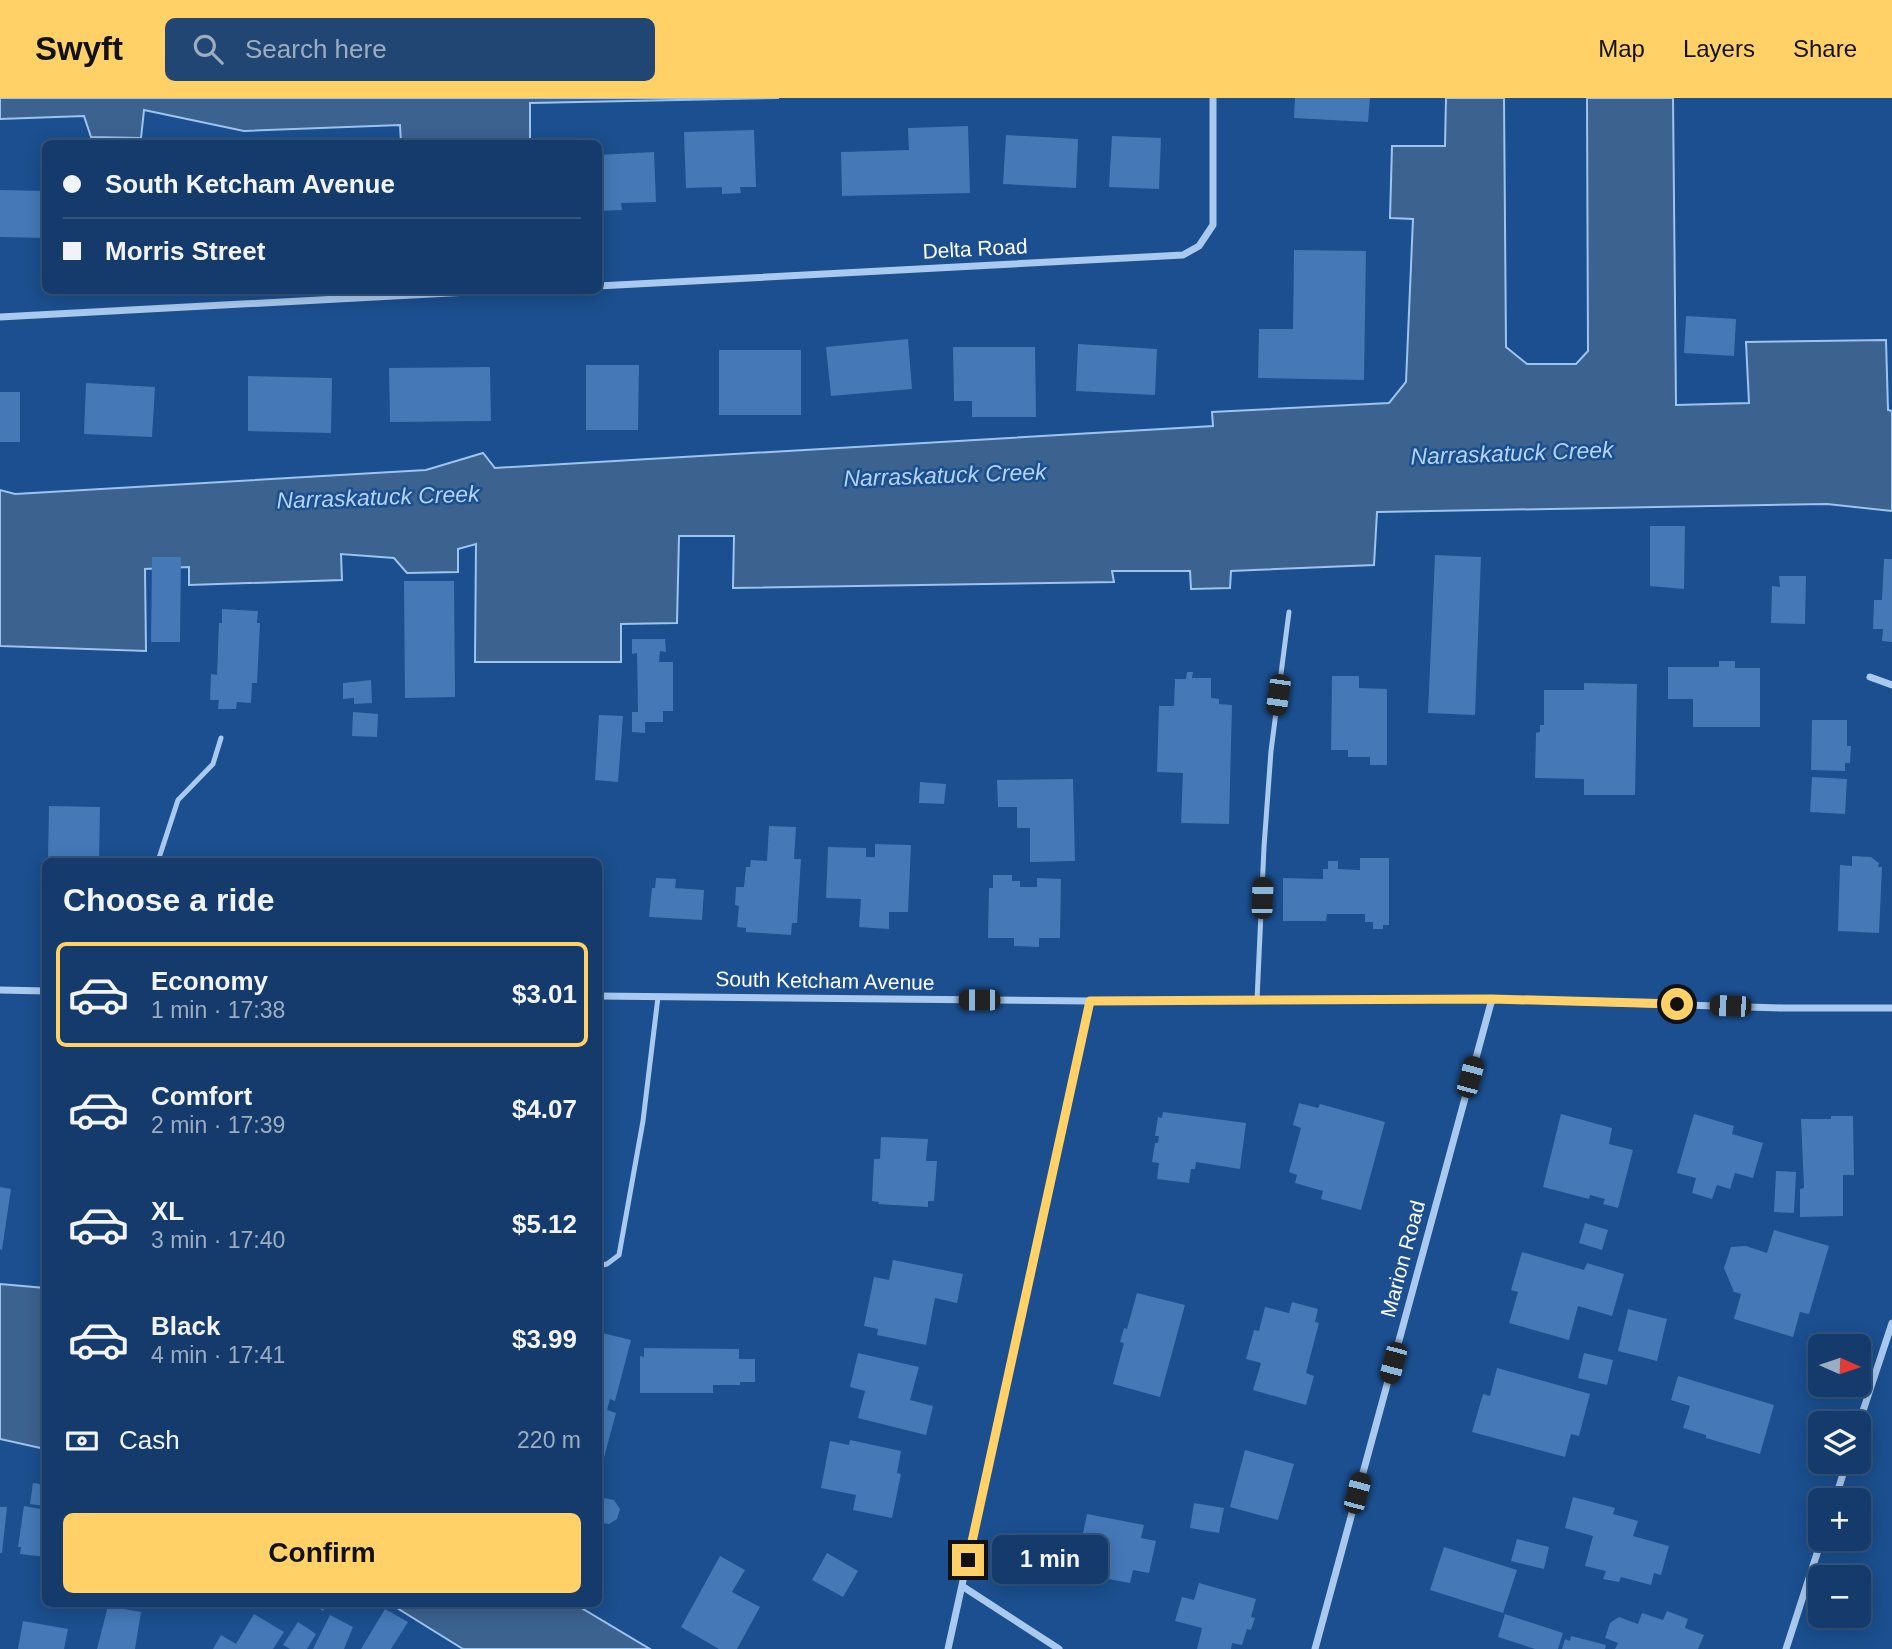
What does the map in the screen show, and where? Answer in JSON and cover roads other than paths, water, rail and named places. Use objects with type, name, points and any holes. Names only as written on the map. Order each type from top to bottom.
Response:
[{"type":"street","name":"Delta Road","points":[[602,286],[1183,255],[1199,246],[1213,225],[1213,98]]},
{"type":"street","points":[[0,317],[431,294]]},
{"type":"street","points":[[1870,677],[1892,685]]},
{"type":"street","points":[[0,990],[42,991]]},
{"type":"street","name":"South Ketcham Avenue","points":[[602,996],[1090,1001],[1492,999],[1892,1008]]},
{"type":"street","name":"Marion Road","points":[[1315,1649],[1492,999]]},
{"type":"street","points":[[948,1649],[1090,1001]]},
{"type":"street","points":[[1863,1411],[1892,1324]]},
{"type":"street","points":[[1786,1649],[1818,1551]]},
{"type":"street","points":[[962,1586],[1059,1649]]},
{"type":"lane","points":[[1257,1000],[1271,751],[1289,612]]},
{"type":"lane","points":[[159,858],[178,800],[213,764],[221,738]]},
{"type":"lane","points":[[602,1265],[620,1255],[643,1121],[657,997]]},
{"type":"water","points":[[0,98],[779,98],[530,103],[530,140],[401,140],[400,125],[244,131],[144,110],[141,138],[91,137],[84,116],[0,119]]},
{"type":"water","name":"Narraskatuck Creek","points":[[1446,98],[1504,98],[1506,347],[1527,364],[1576,364],[1588,351],[1587,98],[1673,98],[1676,405],[1749,403],[1746,342],[1886,340],[1888,410],[1892,411],[1892,511],[1827,504],[1377,512],[1374,565],[1231,571],[1230,588],[1191,589],[1190,571],[1112,571],[1114,582],[733,588],[734,536],[679,536],[677,623],[621,624],[621,662],[475,662],[476,544],[458,549],[458,572],[407,573],[394,558],[341,554],[342,580],[189,585],[189,567],[145,569],[146,651],[0,646],[0,490],[15,494],[426,470],[483,453],[495,468],[1213,426],[1212,412],[1389,403],[1406,382],[1413,219],[1390,218],[1392,146],[1445,146]]},
{"type":"water","points":[[0,1284],[42,1288],[42,1448],[0,1439]]},
{"type":"water","points":[[395,1607],[580,1607],[650,1649],[463,1649]]}]
